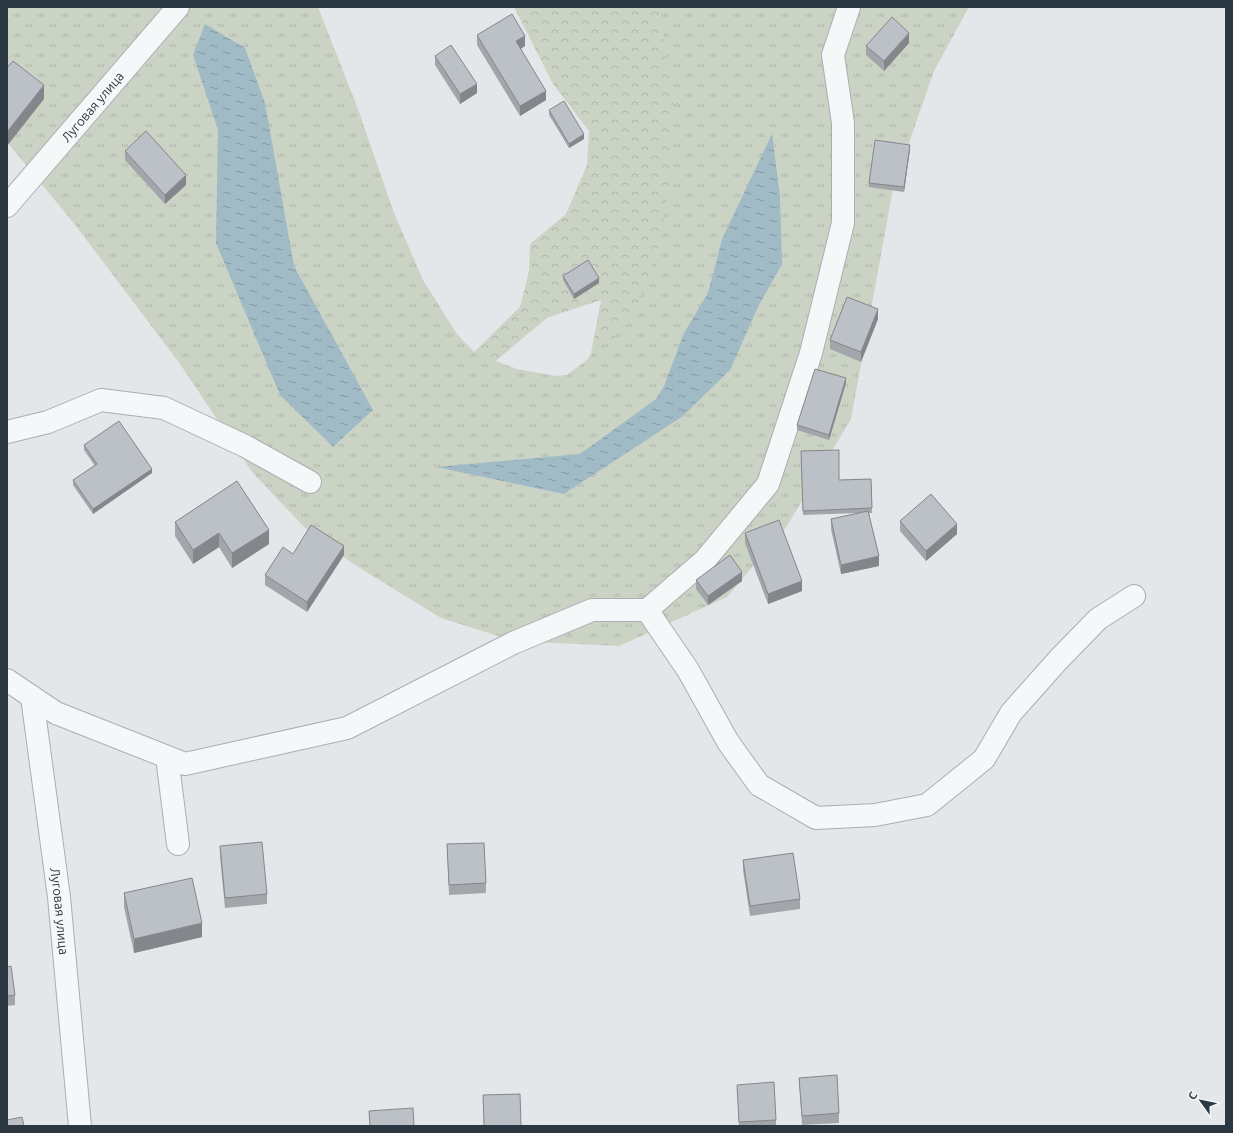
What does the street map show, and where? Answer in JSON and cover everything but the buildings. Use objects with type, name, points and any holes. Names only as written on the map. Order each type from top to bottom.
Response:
[{"type":"street","name":"Луговая улица","points":[[7,206],[178,7]]},
{"type":"street","points":[[7,680],[56,713],[185,764],[347,728],[513,643],[592,610],[647,610],[705,560],[768,484],[811,353],[843,223],[843,123],[833,55],[848,7]]},
{"type":"street","points":[[7,432],[48,422],[101,400],[164,408],[245,446],[310,482]]},
{"type":"street","points":[[647,610],[688,670],[728,742],[759,785],[816,818],[875,815],[927,805],[984,759],[1011,713],[1059,659],[1098,619],[1134,596]]},
{"type":"street","name":"Луговая улица","points":[[32,697],[59,897],[80,1126]]},
{"type":"street","points":[[167,757],[178,844]]},
{"type":"green space","points":[[7,7],[318,7],[358,109],[394,213],[423,280],[457,334],[475,353],[517,369],[556,376],[567,375],[604,347],[629,321],[654,268],[668,196],[673,102],[659,7],[969,7],[934,71],[893,189],[851,419],[787,526],[727,597],[619,646],[514,641],[441,618],[355,565],[305,528],[253,473],[180,364],[76,226],[7,142]]},
{"type":"green space","points":[[514,7],[708,7],[807,301],[574,385],[591,353],[601,300],[547,318],[486,369],[473,353],[520,307],[529,271],[530,244],[566,214],[587,165],[589,131],[553,84]]},
{"type":"water","points":[[205,24],[245,48],[265,103],[294,266],[373,410],[333,447],[280,395],[216,243],[218,130],[193,55]]},
{"type":"water","points":[[772,134],[780,196],[782,264],[759,305],[730,370],[683,416],[564,494],[436,467],[580,454],[656,399],[664,386],[684,333],[708,293],[722,239]]}]
